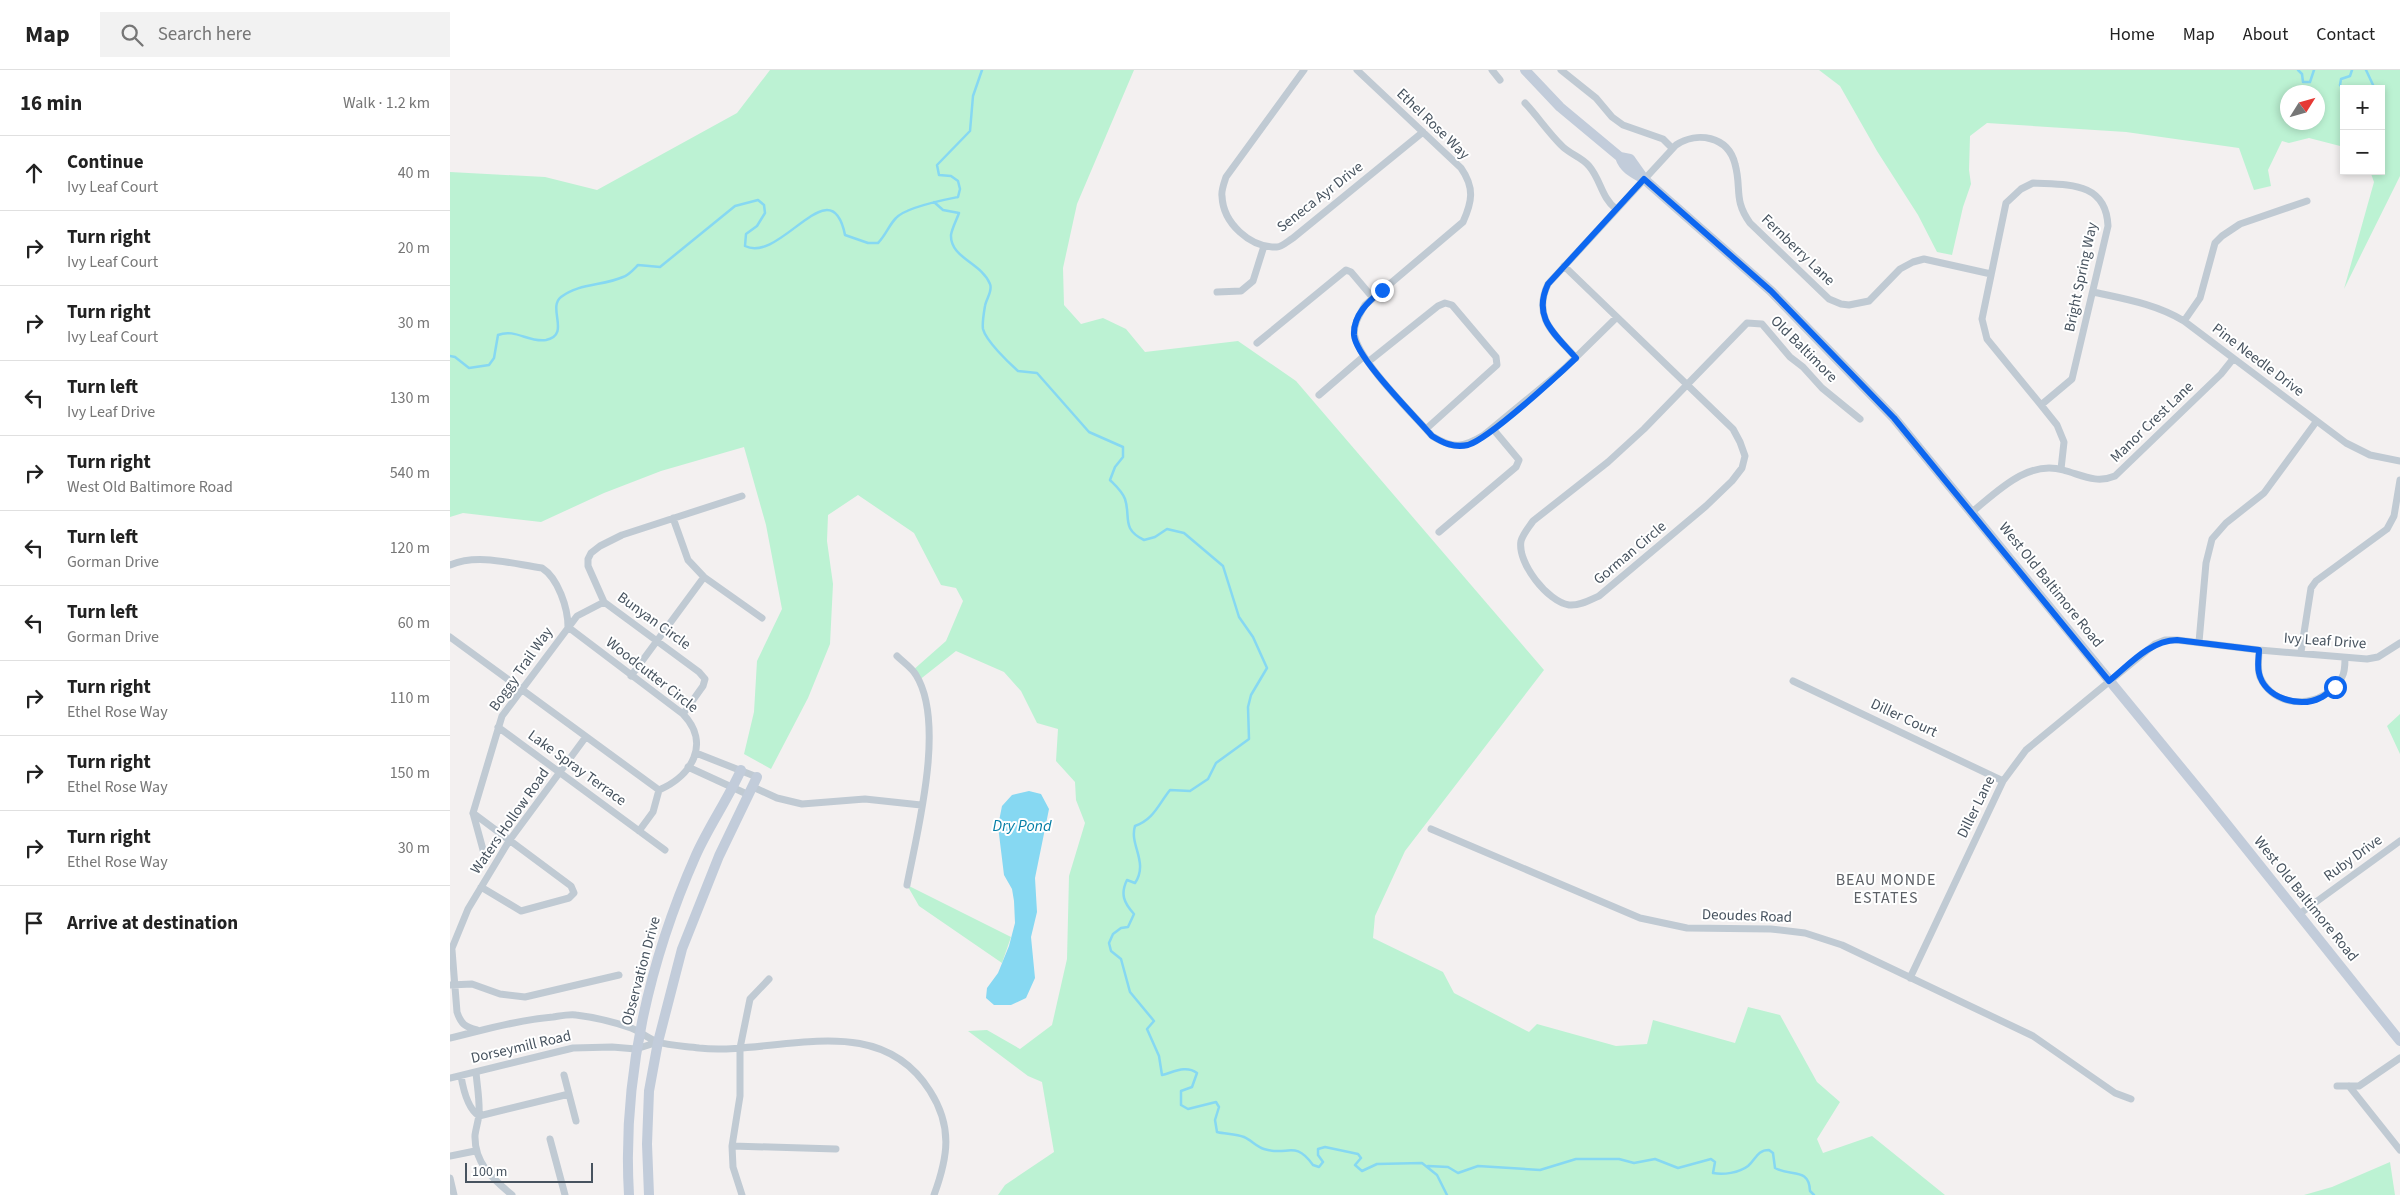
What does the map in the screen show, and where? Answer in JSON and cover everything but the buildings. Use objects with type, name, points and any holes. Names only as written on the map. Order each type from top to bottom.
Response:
[{"type":"street","name":"Seneca Ayr Drive","points":[[1304,70],[1226,178],[1222,196],[1226,213],[1246,239],[1264,246],[1279,247],[1293,238],[1423,132]]},
{"type":"street","name":"Ethel Rose Way","points":[[1357,70],[1461,168],[1469,180],[1471,204],[1463,222],[1365,305],[1358,318],[1354,335],[1366,360],[1426,429],[1444,444],[1458,446],[1470,444],[1493,429],[1576,358],[1616,318]]},
{"type":"street","points":[[1492,70],[1500,80]]},
{"type":"street","name":"West Old Baltimore Road","points":[[1525,70],[1560,107],[1620,157],[1630,159],[1644,179],[1757,279],[1818,338],[1894,418],[2400,1041]]},
{"type":"street","points":[[1561,70],[1596,98],[1612,117],[1623,125],[1663,139],[1672,148]]},
{"type":"street","points":[[1525,103],[1562,146],[1585,161],[1591,168],[1602,194],[1616,209]]},
{"type":"street","name":"Fernberry Lane","points":[[1576,358],[1546,323],[1541,298],[1548,284],[1672,148],[1685,139],[1697,136],[1705,137],[1724,145],[1735,164],[1741,210],[1750,223],[1829,299],[1849,305],[1869,301],[1900,269],[1912,262],[1924,259],[1991,274]]},
{"type":"street","name":"Bright Spring Way","points":[[2041,405],[2072,379],[2108,226],[2107,214],[2098,198],[2080,186],[2033,183],[2021,189],[2006,203],[1982,319],[1987,339],[2057,425],[2064,442],[2061,469]]},
{"type":"street","points":[[2184,321],[2200,298],[2215,243],[2222,236],[2240,224],[2307,201]]},
{"type":"street","points":[[1217,292],[1242,291],[1253,281],[1264,246]]},
{"type":"street","name":"Gorman Circle","points":[[1564,266],[1733,429],[1745,456],[1742,468],[1732,481],[1706,506],[1599,596],[1586,602],[1570,605],[1555,599],[1545,591],[1526,567],[1521,553],[1521,540],[1528,528],[1637,436],[1686,385]]},
{"type":"street","points":[[1257,343],[1346,270],[1351,272],[1373,298]]},
{"type":"street","name":"Pine Needle Drive","points":[[2093,292],[2143,303],[2168,312],[2184,321],[2346,443],[2370,455],[2400,461]]},
{"type":"street","points":[[1319,396],[1438,306],[1445,303],[1452,305],[1496,356],[1498,365],[1426,429]]},
{"type":"street","name":"Old Baltimore","points":[[1686,385],[1742,328],[1747,324],[1755,322],[1762,324],[1790,358],[1803,367],[1822,388],[1860,419]]},
{"type":"street","name":"Manor Crest Lane","points":[[1972,512],[2009,483],[2030,470],[2061,469],[2089,479],[2105,480],[2115,476],[2221,374],[2233,359]]},
{"type":"street","points":[[2200,642],[2206,562],[2212,540],[2222,526],[2264,494],[2316,422]]},
{"type":"street","points":[[1439,532],[1516,467],[1519,460],[1493,429]]},
{"type":"street","points":[[2301,652],[2311,588],[2316,581],[2387,529],[2394,516],[2400,480]]},
{"type":"street","name":"Bunyan Circle","points":[[683,714],[703,686],[705,679],[699,672],[604,602],[588,566],[588,559],[591,553],[600,546],[622,535],[742,496]]},
{"type":"street","points":[[673,518],[682,549],[688,560],[704,576],[762,618]]},
{"type":"street","points":[[450,565],[464,560],[478,560],[542,568],[549,572],[553,579],[568,616],[568,627]]},
{"type":"street","points":[[630,676],[704,576]]},
{"type":"street","name":"Boggy Trail Way","points":[[473,813],[502,716],[577,616],[604,602]]},
{"type":"street","name":"Woodcutter Circle","points":[[568,627],[630,676],[683,714],[692,723],[697,734],[698,744],[696,753]]},
{"type":"street","points":[[450,637],[585,738],[659,790]]},
{"type":"street","name":"Ivy Leaf Drive","points":[[2109,681],[2155,644],[2165,640],[2200,642],[2259,650],[2301,652],[2346,658],[2378,657],[2400,643]]},
{"type":"street","points":[[2259,650],[2259,674],[2268,690],[2275,695],[2298,702],[2319,699],[2335,687],[2342,678],[2346,658]]},
{"type":"street","points":[[897,656],[916,675],[928,708],[929,753],[907,885]]},
{"type":"street","name":"Diller Court","points":[[1794,681],[2003,781]]},
{"type":"street","name":"Diller Lane","points":[[1910,978],[2003,781],[2026,750],[2109,681]]},
{"type":"street","name":"Lake Spray Terrace","points":[[498,727],[665,850]]},
{"type":"street","name":"Waters Hollow Road","points":[[479,1031],[466,1027],[460,1022],[456,1012],[452,985],[454,960],[451,952],[468,909],[508,841],[585,738]]},
{"type":"street","points":[[659,790],[670,786],[688,767],[696,753],[741,770],[753,786],[777,798],[802,804],[865,799],[921,805]]},
{"type":"street","points":[[688,767],[733,787],[753,786]]},
{"type":"street","name":"Observation Drive","points":[[629,1195],[628,1123],[636,1050],[663,939],[697,852],[741,770]]},
{"type":"street","points":[[649,1195],[647,1144],[650,1091],[658,1042],[682,949],[719,856],[753,786]]},
{"type":"street","points":[[639,831],[653,812],[659,790]]},
{"type":"street","points":[[473,813],[508,841],[571,886],[574,893],[569,898],[521,911],[481,886]]},
{"type":"street","points":[[473,813],[484,857]]},
{"type":"street","name":"Deoudes Road","points":[[1431,829],[1640,918],[1687,928],[1771,929],[1805,933],[1842,945],[2033,1036],[2115,1093],[2131,1099]]},
{"type":"street","name":"Ruby Drive","points":[[2298,915],[2400,840]]},
{"type":"street","points":[[452,985],[472,984],[500,994],[525,997],[619,975]]},
{"type":"street","points":[[742,1195],[733,1167],[732,1146],[740,1096],[740,1048],[750,999],[769,979]]},
{"type":"street","name":"Dorseymill Road","points":[[450,1038],[524,1020],[574,1015],[632,1028],[658,1042],[701,1048],[740,1048],[816,1040],[844,1041],[869,1046],[898,1059],[922,1078],[941,1108],[948,1142],[942,1175],[934,1195]]},
{"type":"street","name":"Dorseymill Road","points":[[450,1078],[573,1048],[612,1046],[636,1050],[658,1042]]},
{"type":"street","points":[[2337,1086],[2350,1086],[2368,1082],[2400,1058]]},
{"type":"street","points":[[476,1072],[479,1116],[475,1151],[494,1181],[512,1195]]},
{"type":"street","points":[[564,1075],[576,1121]]},
{"type":"street","points":[[461,1076],[473,1112],[479,1116],[569,1094]]},
{"type":"street","points":[[2350,1086],[2400,1150]]},
{"type":"street","points":[[550,1139],[565,1195]]},
{"type":"street","points":[[732,1146],[836,1149]]},
{"type":"street","points":[[450,1156],[475,1151]]},
{"type":"street","points":[[450,1178],[454,1195]]},
{"type":"green space","points":[[770,70],[1134,70],[1077,204],[1063,268],[1064,305],[1081,324],[1103,318],[1126,329],[1145,352],[1238,341],[1296,381],[1544,670],[1405,851],[1375,916],[1373,938],[1443,972],[1454,993],[1529,1032],[1537,1024],[1616,1046],[1647,1044],[1653,1020],[1735,1043],[1748,1007],[1780,1015],[1817,1082],[1840,1102],[1817,1139],[1823,1153],[1872,1136],[1945,1195],[998,1195],[1005,1185],[1054,1152],[1042,1082],[1028,1076],[968,1031],[987,1030],[1020,1049],[1052,1025],[1067,959],[1069,876],[1085,823],[1076,800],[1075,782],[1056,761],[1058,729],[1037,723],[1021,691],[1004,672],[956,651],[918,681],[912,671],[946,641],[963,601],[956,588],[941,585],[914,533],[858,495],[828,515],[827,541],[833,584],[830,644],[808,698],[771,769],[744,754],[754,712],[757,661],[782,609],[766,525],[744,447],[661,471],[604,493],[541,522],[463,513],[450,517],[450,172],[545,177],[597,190],[737,113]]},
{"type":"green space","points":[[1819,70],[2400,70],[2400,176],[2344,289],[2374,182],[2371,175],[2385,175],[2385,85],[2340,85],[2340,146],[2309,138],[2289,143],[2282,141],[2268,170],[2271,186],[2254,190],[2239,148],[2126,132],[1987,123],[1970,136],[1969,170],[1971,184],[1963,207],[1952,255],[1937,252],[1918,215],[1877,151],[1840,86]]},
{"type":"green space","points":[[2400,714],[2400,754],[2387,726]]},
{"type":"green space","points":[[907,885],[1011,937],[1002,963],[919,906]]},
{"type":"green space","points":[[2390,1162],[2395,1195],[2304,1195],[2332,1187]]},
{"type":"water","name":"Dry Pond","points":[[1029,791],[1041,794],[1049,809],[1035,878],[1037,912],[1031,937],[1035,978],[1026,998],[1011,1005],[994,1005],[986,998],[987,988],[998,973],[1009,946],[1015,923],[1012,889],[1004,875],[998,826],[1002,806],[1012,795]]},
{"type":"waterway","points":[[450,356],[455,357],[469,368],[489,365],[494,358],[498,335],[510,333],[534,340],[546,340],[553,337],[557,333],[556,308],[557,302],[561,297],[575,289],[623,277],[638,265],[660,267],[735,206],[758,200],[764,205],[765,213],[757,226],[746,234],[745,246],[759,248],[774,242],[803,221],[817,213],[829,210],[838,216],[845,235],[868,243],[878,243],[901,214],[925,204],[958,197],[960,189],[958,181],[951,176],[939,175],[937,165],[970,131],[973,96],[982,70]]},
{"type":"waterway","points":[[2298,70],[2302,74],[2303,82],[2310,82],[2314,70]]},
{"type":"waterway","points":[[2340,85],[2341,79],[2350,76],[2352,70]]},
{"type":"waterway","points":[[2366,70],[2373,85]]},
{"type":"waterway","points":[[934,202],[943,210],[959,213],[951,235],[952,243],[961,255],[986,277],[990,284],[991,289],[985,306],[983,324],[988,340],[1018,371],[1037,373],[1089,432],[1123,447],[1123,457],[1115,467],[1110,480],[1125,499],[1129,527],[1137,536],[1144,540],[1155,537],[1167,529],[1184,533],[1223,566],[1239,617],[1253,637],[1267,668],[1251,695],[1248,707],[1249,739],[1216,763],[1208,779],[1190,791],[1170,790],[1147,820],[1135,826],[1134,840],[1140,861],[1139,875],[1135,883],[1127,880],[1124,890],[1124,898],[1134,914],[1128,927],[1121,928],[1113,934],[1109,943],[1111,951],[1121,959],[1130,992],[1154,1021],[1147,1029],[1159,1056],[1162,1075],[1184,1069],[1197,1073],[1192,1087],[1181,1091],[1181,1105],[1188,1109],[1216,1102],[1219,1107],[1215,1120],[1217,1132],[1244,1137],[1264,1149],[1272,1151],[1290,1150],[1301,1153],[1313,1165],[1319,1167],[1323,1162],[1318,1155],[1318,1149],[1325,1147],[1358,1154],[1361,1158],[1355,1165],[1362,1171],[1377,1164],[1422,1163],[1437,1175],[1447,1195]]},
{"type":"waterway","points":[[1428,1166],[1448,1167],[1458,1173],[1478,1166],[1540,1170],[1576,1159],[1619,1159],[1634,1163],[1655,1159],[1678,1168],[1711,1159],[1715,1162],[1713,1173],[1721,1174],[1736,1172],[1748,1166],[1759,1153],[1769,1150],[1773,1153],[1775,1168],[1803,1176],[1809,1183],[1810,1191],[1814,1195]]},
{"type":"district","name":"BEAU MONDE ESTATES","points":[[1886,889]]},
{"type":"route","points":[[1382,290],[1365,305],[1358,318],[1354,335],[1363,356],[1432,436],[1444,444],[1458,446],[1470,444],[1493,429],[1576,358],[1546,323],[1541,298],[1548,284],[1644,179],[1771,291],[1894,418],[2109,681],[2155,644],[2165,640],[2177,640],[2259,650],[2259,674],[2268,690],[2288,700],[2308,702],[2319,699],[2335,687]]}]
